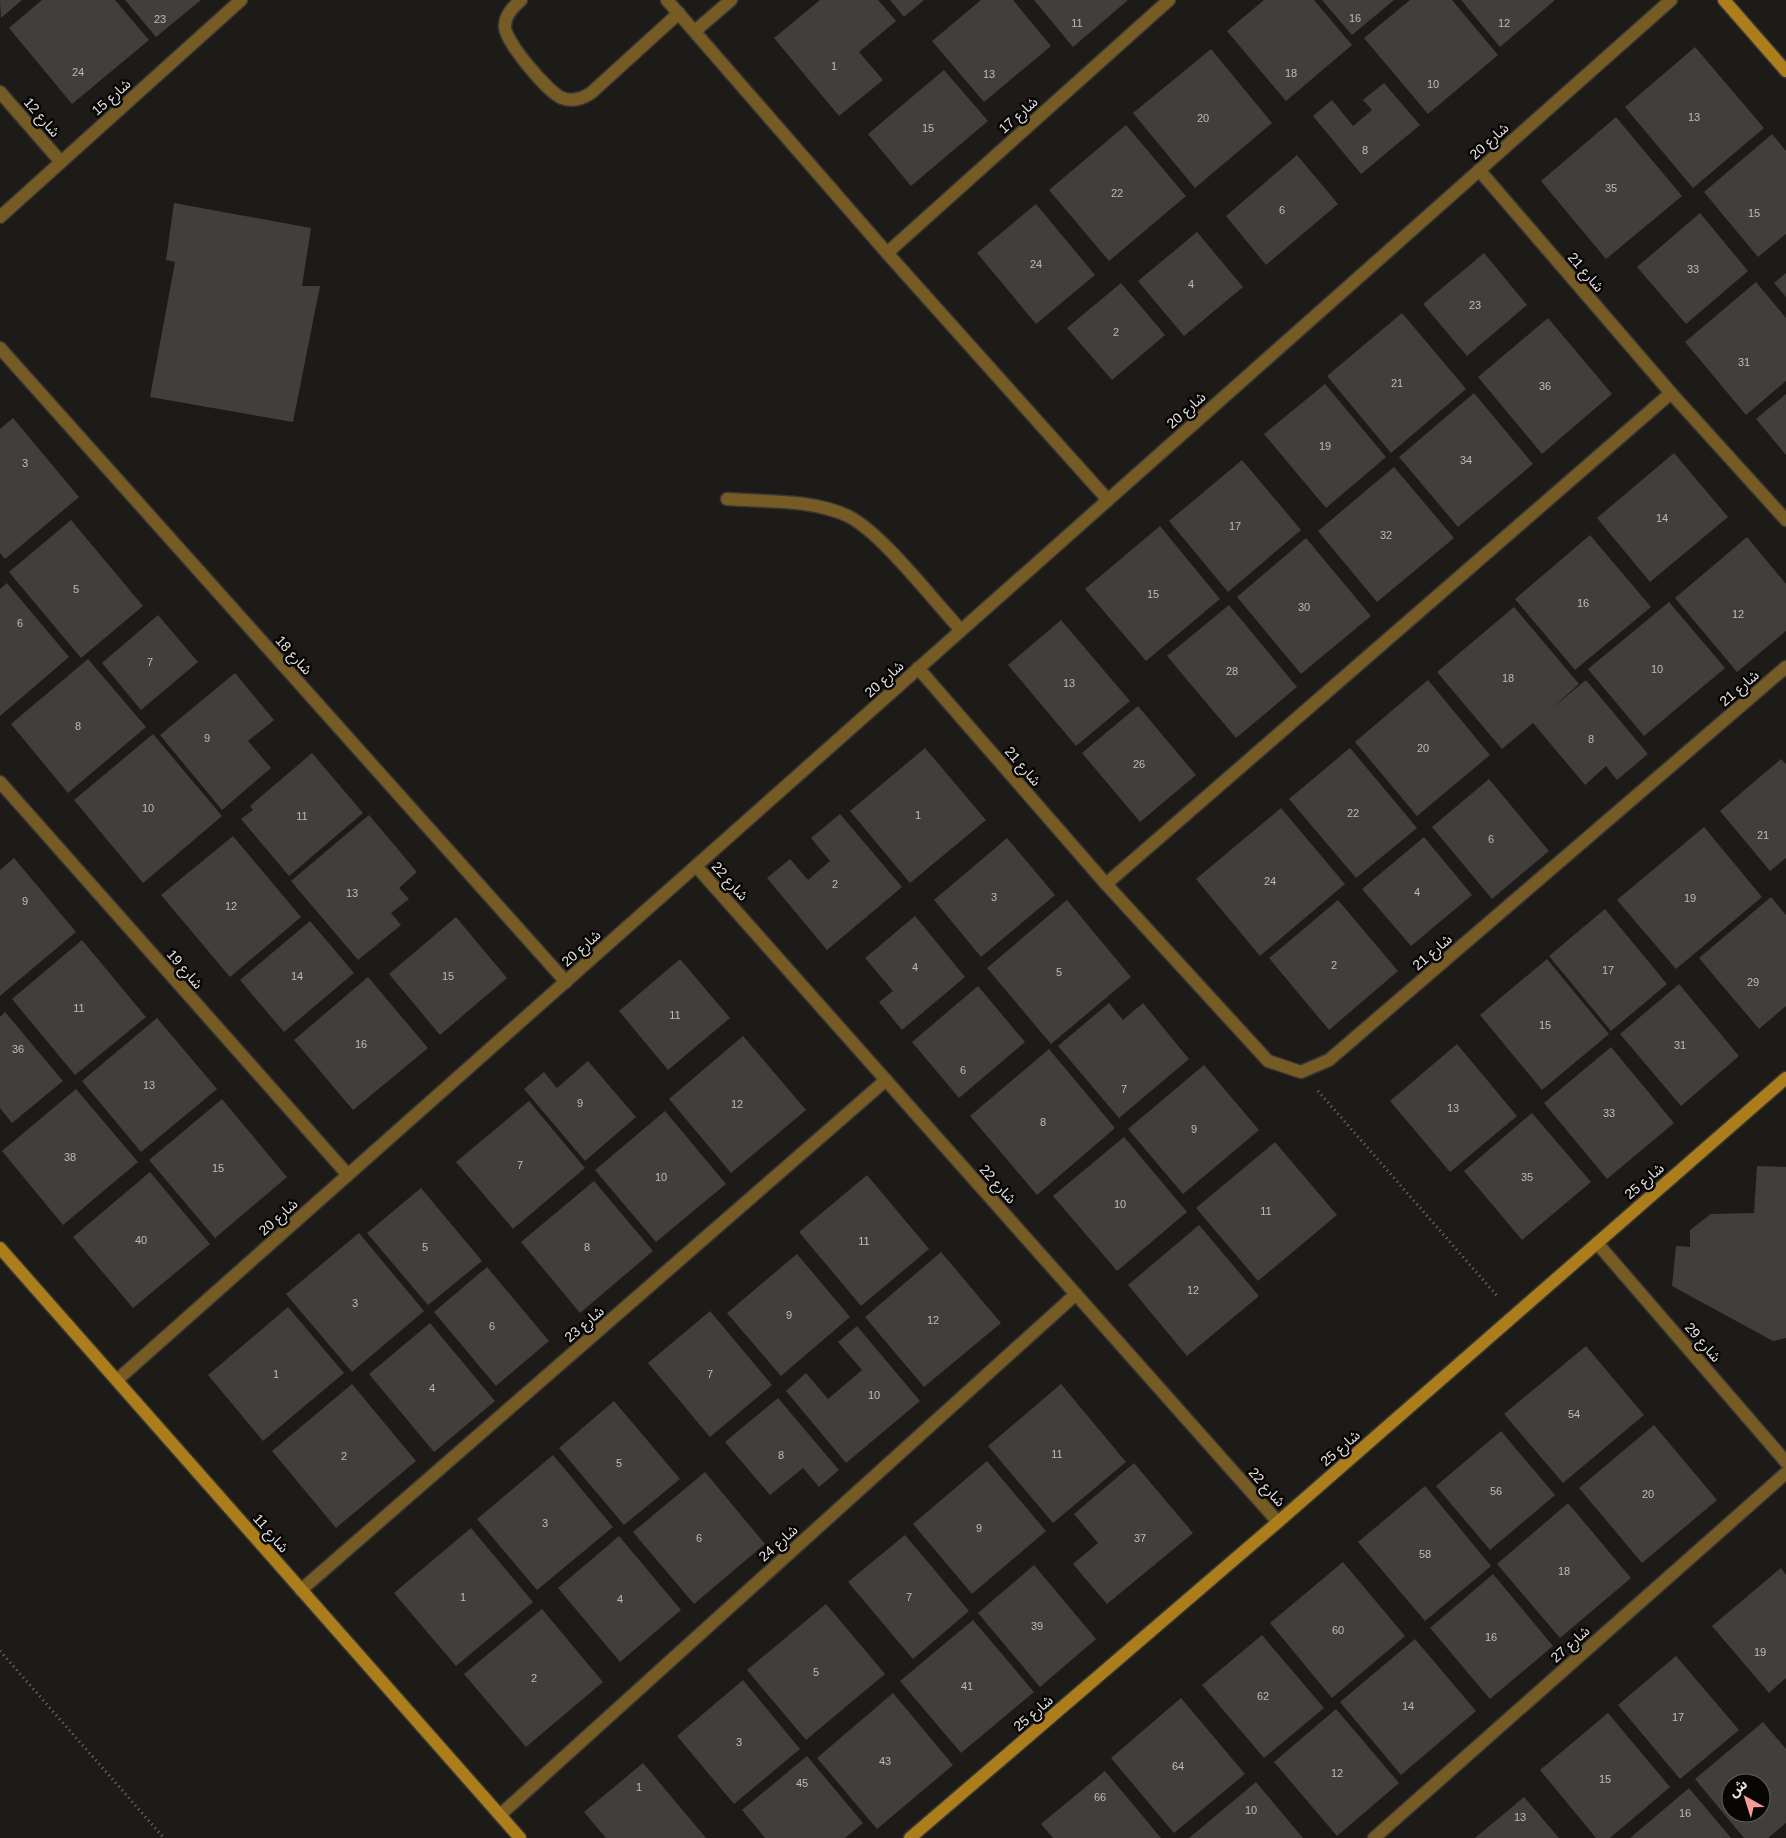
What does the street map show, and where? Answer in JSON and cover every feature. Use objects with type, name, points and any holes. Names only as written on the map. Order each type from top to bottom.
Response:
[{"type":"street","name":"شارع 15","points":[[0,216],[241,0]]},
{"type":"street","points":[[521,0],[508,16],[505,26],[506,36],[553,91],[561,97],[572,100],[582,99],[591,93],[679,13]]},
{"type":"street","points":[[667,0],[887,253],[1108,500]]},
{"type":"street","points":[[695,31],[731,0]]},
{"type":"street","name":"شارع 17","points":[[887,253],[1168,0]]},
{"type":"street","name":"شارع 20","points":[[117,1380],[1671,0]]},
{"type":"street","points":[[1724,0],[1786,71]]},
{"type":"street","name":"شارع 12","points":[[0,92],[61,162]]},
{"type":"street","name":"شارع 21","points":[[1479,170],[1671,393],[1786,520]]},
{"type":"street","name":"شارع 18","points":[[0,348],[566,982]]},
{"type":"street","points":[[1106,884],[1671,393]]},
{"type":"street","points":[[727,499],[813,505],[848,517],[878,538],[961,630]]},
{"type":"street","name":"شارع 21","points":[[918,668],[1106,884],[1268,1061],[1301,1072],[1329,1060],[1786,667]]},
{"type":"street","name":"شارع 19","points":[[0,782],[348,1175]]},
{"type":"street","name":"شارع 22","points":[[696,866],[1278,1522]]},
{"type":"street","name":"شارع 25","points":[[910,1838],[1278,1522],[1786,1078]]},
{"type":"street","name":"شارع 23","points":[[301,1590],[886,1080]]},
{"type":"street","name":"شارع 29","points":[[1597,1242],[1786,1462]]},
{"type":"street","name":"شارع 11","points":[[0,1248],[520,1838]]},
{"type":"street","name":"شارع 24","points":[[500,1815],[1076,1294]]},
{"type":"street","name":"شارع 27","points":[[1374,1838],[1786,1472]]},
{"type":"path","points":[[1301,1072],[1514,1315]]},
{"type":"path","points":[[0,1650],[164,1838]]},
{"type":"building","points":[[0,0],[22,0],[1,18]]},
{"type":"building","points":[[42,0],[115,0],[149,40],[72,104],[9,28]]},
{"type":"building","points":[[125,0],[201,0],[156,37]]},
{"type":"building","points":[[820,0],[878,0],[896,21],[859,52],[883,80],[839,116],[774,38]]},
{"type":"building","points":[[890,0],[924,0],[904,17]]},
{"type":"building","points":[[981,0],[1013,0],[1051,46],[984,102],[932,41]]},
{"type":"building","points":[[1034,0],[1128,0],[1073,47]]},
{"type":"building","points":[[1264,0],[1314,0],[1352,45],[1286,101],[1227,31]]},
{"type":"building","points":[[1322,0],[1394,0],[1352,35]]},
{"type":"building","points":[[1410,0],[1452,0],[1498,55],[1428,114],[1364,38]]},
{"type":"building","points":[[1461,0],[1555,0],[1500,47]]},
{"type":"building","points":[[1695,47],[1764,128],[1693,188],[1625,107]]},
{"type":"building","points":[[1211,49],[1272,123],[1195,188],[1133,113]]},
{"type":"building","points":[[944,70],[988,121],[911,186],[868,134]]},
{"type":"building","points":[[1384,83],[1420,125],[1361,174],[1313,116],[1332,100],[1353,126],[1372,110],[1363,100]]},
{"type":"building","points":[[1616,117],[1682,196],[1606,259],[1541,181]]},
{"type":"building","points":[[1126,125],[1186,196],[1109,261],[1049,190]]},
{"type":"building","points":[[1772,134],[1786,151],[1786,234],[1758,257],[1704,192]]},
{"type":"building","points":[[1297,155],[1338,204],[1266,265],[1226,216]]},
{"type":"building","points":[[174,203],[311,228],[302,286],[320,286],[293,422],[150,397],[175,262],[166,260]]},
{"type":"building","points":[[1036,204],[1095,275],[1036,324],[977,253]]},
{"type":"building","points":[[1700,213],[1748,271],[1686,324],[1637,267]]},
{"type":"building","points":[[1197,232],[1243,287],[1184,336],[1138,281]]},
{"type":"building","points":[[1484,253],[1527,305],[1467,356],[1423,304]]},
{"type":"building","points":[[1786,273],[1786,297],[1774,283]]},
{"type":"building","points":[[1756,282],[1786,318],[1786,381],[1746,415],[1685,342]]},
{"type":"building","points":[[1121,283],[1165,335],[1112,380],[1067,328]]},
{"type":"building","points":[[1402,313],[1466,389],[1391,453],[1327,376]]},
{"type":"building","points":[[1548,318],[1612,394],[1542,454],[1478,377]]},
{"type":"building","points":[[1325,384],[1386,457],[1326,508],[1264,434]]},
{"type":"building","points":[[1474,393],[1533,464],[1458,527],[1399,457]]},
{"type":"building","points":[[1786,394],[1786,455],[1756,419]]},
{"type":"building","points":[[13,418],[79,497],[5,559],[0,553],[0,429]]},
{"type":"building","points":[[1674,453],[1728,517],[1650,582],[1597,518]]},
{"type":"building","points":[[1242,460],[1301,530],[1228,592],[1169,521]]},
{"type":"building","points":[[1394,467],[1454,538],[1377,602],[1318,531]]},
{"type":"building","points":[[71,520],[143,606],[81,658],[9,572]]},
{"type":"building","points":[[1160,526],[1220,599],[1146,661],[1085,589]]},
{"type":"building","points":[[1590,535],[1651,607],[1575,670],[1515,599]]},
{"type":"building","points":[[1747,537],[1786,584],[1786,631],[1737,672],[1675,598]]},
{"type":"building","points":[[1306,538],[1371,616],[1301,674],[1237,597]]},
{"type":"building","points":[[7,583],[69,657],[0,716],[0,589]]},
{"type":"building","points":[[1669,602],[1725,668],[1644,736],[1588,669]]},
{"type":"building","points":[[1229,605],[1297,687],[1236,738],[1167,656]]},
{"type":"building","points":[[1514,607],[1579,684],[1551,709],[1586,680],[1648,754],[1617,780],[1606,766],[1585,785],[1533,723],[1502,749],[1437,672]]},
{"type":"building","points":[[158,615],[198,662],[141,710],[102,663]]},
{"type":"building","points":[[1061,620],[1130,701],[1076,746],[1008,665]]},
{"type":"building","points":[[88,659],[146,727],[68,793],[11,724]]},
{"type":"building","points":[[235,673],[274,720],[248,741],[271,768],[222,810],[160,735]]},
{"type":"building","points":[[1428,680],[1490,755],[1417,816],[1355,742]]},
{"type":"building","points":[[1138,706],[1196,775],[1140,822],[1082,753]]},
{"type":"building","points":[[153,734],[222,816],[143,883],[74,800]]},
{"type":"building","points":[[925,748],[986,820],[910,883],[850,811]]},
{"type":"building","points":[[1350,748],[1417,828],[1356,878],[1289,799]]},
{"type":"building","points":[[312,753],[363,813],[289,876],[241,819],[253,810],[250,806]]},
{"type":"building","points":[[1781,759],[1786,764],[1786,858],[1770,871],[1720,811]]},
{"type":"building","points":[[1489,779],[1549,851],[1492,899],[1432,827]]},
{"type":"building","points":[[1281,808],[1345,884],[1260,956],[1196,879]]},
{"type":"building","points":[[840,814],[902,887],[827,950],[767,878],[790,859],[808,880],[830,861],[811,838]]},
{"type":"building","points":[[369,815],[417,872],[399,888],[409,899],[391,913],[401,925],[358,960],[291,881]]},
{"type":"building","points":[[1704,827],[1762,897],[1676,969],[1617,900]]},
{"type":"building","points":[[233,836],[301,917],[230,977],[161,895]]},
{"type":"building","points":[[1424,837],[1472,895],[1411,946],[1362,889]]},
{"type":"building","points":[[1007,838],[1055,895],[981,957],[934,900]]},
{"type":"building","points":[[14,858],[76,932],[0,996],[0,870]]},
{"type":"building","points":[[1771,897],[1786,915],[1786,1006],[1759,1029],[1699,958]]},
{"type":"building","points":[[1067,900],[1131,977],[1051,1044],[987,968]]},
{"type":"building","points":[[1338,900],[1398,971],[1329,1030],[1269,958]]},
{"type":"building","points":[[1605,909],[1667,984],[1611,1031],[1549,956]]},
{"type":"building","points":[[915,916],[965,977],[902,1030],[879,1002],[893,991],[865,958]]},
{"type":"building","points":[[456,917],[507,978],[440,1035],[389,974]]},
{"type":"building","points":[[310,921],[354,973],[284,1032],[240,980]]},
{"type":"building","points":[[82,940],[146,1017],[75,1075],[12,999]]},
{"type":"building","points":[[680,959],[730,1018],[668,1070],[619,1011]]},
{"type":"building","points":[[1547,959],[1609,1034],[1542,1090],[1480,1015]]},
{"type":"building","points":[[368,977],[428,1048],[353,1110],[294,1040]]},
{"type":"building","points":[[1679,984],[1739,1056],[1681,1106],[1620,1034]]},
{"type":"building","points":[[978,986],[1025,1042],[959,1098],[912,1042]]},
{"type":"building","points":[[1109,1003],[1123,1020],[1143,1003],[1189,1059],[1119,1118],[1058,1046]]},
{"type":"building","points":[[5,1012],[63,1081],[12,1123],[0,1108],[0,1017]]},
{"type":"building","points":[[157,1018],[217,1089],[141,1152],[82,1081]]},
{"type":"building","points":[[743,1036],[806,1110],[731,1173],[669,1099]]},
{"type":"building","points":[[1457,1044],[1517,1116],[1450,1172],[1390,1101]]},
{"type":"building","points":[[1611,1047],[1674,1123],[1607,1179],[1544,1103]]},
{"type":"building","points":[[1049,1049],[1115,1128],[1037,1195],[970,1116]]},
{"type":"building","points":[[588,1061],[636,1117],[585,1161],[524,1089],[544,1072],[557,1088]]},
{"type":"building","points":[[1204,1065],[1259,1130],[1183,1194],[1128,1129]]},
{"type":"building","points":[[76,1089],[138,1162],[63,1225],[2,1151]]},
{"type":"building","points":[[222,1099],[287,1177],[215,1238],[149,1160]]},
{"type":"building","points":[[529,1101],[585,1168],[513,1229],[456,1162]]},
{"type":"building","points":[[665,1111],[726,1184],[656,1242],[595,1170]]},
{"type":"building","points":[[1532,1113],[1591,1182],[1522,1240],[1464,1171]]},
{"type":"building","points":[[1124,1137],[1187,1212],[1117,1271],[1053,1196]]},
{"type":"building","points":[[1275,1142],[1337,1215],[1258,1281],[1196,1208]]},
{"type":"building","points":[[1757,1166],[1786,1167],[1786,1338],[1773,1341],[1672,1286],[1676,1246],[1690,1247],[1690,1230],[1711,1214],[1754,1213]]},
{"type":"building","points":[[150,1172],[210,1244],[133,1308],[73,1237]]},
{"type":"building","points":[[867,1175],[929,1249],[861,1306],[799,1232]]},
{"type":"building","points":[[594,1181],[653,1251],[580,1313],[521,1242]]},
{"type":"building","points":[[421,1188],[482,1261],[428,1305],[367,1233]]},
{"type":"building","points":[[1199,1225],[1259,1296],[1187,1356],[1128,1285]]},
{"type":"building","points":[[359,1233],[424,1311],[352,1372],[286,1294]]},
{"type":"building","points":[[941,1252],[1001,1323],[924,1387],[865,1317]]},
{"type":"building","points":[[797,1254],[850,1317],[781,1376],[727,1313]]},
{"type":"building","points":[[487,1267],[549,1341],[496,1386],[434,1312]]},
{"type":"building","points":[[288,1307],[344,1373],[263,1441],[208,1375]]},
{"type":"building","points":[[710,1311],[772,1385],[710,1437],[648,1363]]},
{"type":"building","points":[[430,1323],[495,1401],[434,1452],[369,1374]]},
{"type":"building","points":[[857,1326],[920,1401],[846,1463],[786,1391],[806,1373],[828,1399],[862,1370],[838,1342]]},
{"type":"building","points":[[1586,1346],[1644,1415],[1563,1483],[1504,1414]]},
{"type":"building","points":[[352,1384],[416,1461],[336,1528],[272,1451]]},
{"type":"building","points":[[1061,1384],[1126,1462],[1053,1523],[988,1446]]},
{"type":"building","points":[[778,1398],[839,1470],[819,1487],[803,1468],[770,1495],[725,1442]]},
{"type":"building","points":[[614,1401],[680,1479],[624,1525],[559,1448]]},
{"type":"building","points":[[1654,1425],[1717,1500],[1642,1563],[1579,1488]]},
{"type":"building","points":[[1501,1431],[1555,1495],[1490,1550],[1436,1486]]},
{"type":"building","points":[[553,1455],[613,1527],[537,1590],[477,1519]]},
{"type":"building","points":[[987,1461],[1046,1531],[972,1594],[913,1524]]},
{"type":"building","points":[[1134,1463],[1193,1533],[1107,1604],[1073,1564],[1098,1543],[1074,1514]]},
{"type":"building","points":[[705,1472],[765,1544],[694,1604],[633,1532]]},
{"type":"building","points":[[1425,1486],[1491,1566],[1425,1621],[1358,1542]]},
{"type":"building","points":[[1568,1503],[1631,1578],[1560,1638],[1497,1564]]},
{"type":"building","points":[[471,1528],[533,1602],[456,1666],[394,1593]]},
{"type":"building","points":[[905,1535],[969,1611],[913,1659],[848,1582]]},
{"type":"building","points":[[619,1536],[681,1610],[620,1662],[558,1588]]},
{"type":"building","points":[[1343,1562],[1405,1636],[1332,1698],[1270,1623]]},
{"type":"building","points":[[1034,1565],[1096,1639],[1040,1687],[978,1613]]},
{"type":"building","points":[[1781,1568],[1786,1575],[1786,1678],[1769,1693],[1712,1626]]},
{"type":"building","points":[[1493,1574],[1553,1646],[1490,1699],[1430,1628]]},
{"type":"building","points":[[826,1604],[885,1674],[806,1740],[747,1670]]},
{"type":"building","points":[[542,1609],[603,1682],[526,1747],[464,1674]]},
{"type":"building","points":[[973,1620],[1034,1692],[961,1753],[900,1681]]},
{"type":"building","points":[[1262,1635],[1324,1708],[1264,1758],[1202,1685]]},
{"type":"building","points":[[1415,1639],[1476,1711],[1401,1775],[1340,1702]]},
{"type":"building","points":[[1676,1656],[1739,1730],[1680,1779],[1618,1705]]},
{"type":"building","points":[[743,1680],[800,1749],[734,1804],[677,1736]]},
{"type":"building","points":[[893,1693],[953,1765],[877,1829],[817,1758]]},
{"type":"building","points":[[1181,1698],[1245,1774],[1174,1833],[1111,1758]]},
{"type":"building","points":[[1336,1709],[1399,1783],[1337,1836],[1274,1762]]},
{"type":"building","points":[[1608,1713],[1670,1787],[1610,1838],[1596,1838],[1540,1770]]},
{"type":"building","points":[[1763,1722],[1786,1749],[1786,1823],[1768,1838],[1744,1838],[1732,1823],[1771,1823],[1771,1773],[1721,1773],[1721,1810],[1695,1779]]},
{"type":"building","points":[[807,1756],[863,1823],[845,1838],[765,1838],[742,1810]]},
{"type":"building","points":[[643,1763],[706,1838],[606,1838],[584,1812]]},
{"type":"building","points":[[1105,1771],[1161,1838],[1053,1838],[1041,1824]]},
{"type":"building","points":[[1256,1782],[1303,1838],[1189,1838]]},
{"type":"building","points":[[1689,1788],[1731,1838],[1630,1838]]},
{"type":"building","points":[[1524,1797],[1559,1838],[1475,1838]]}]
